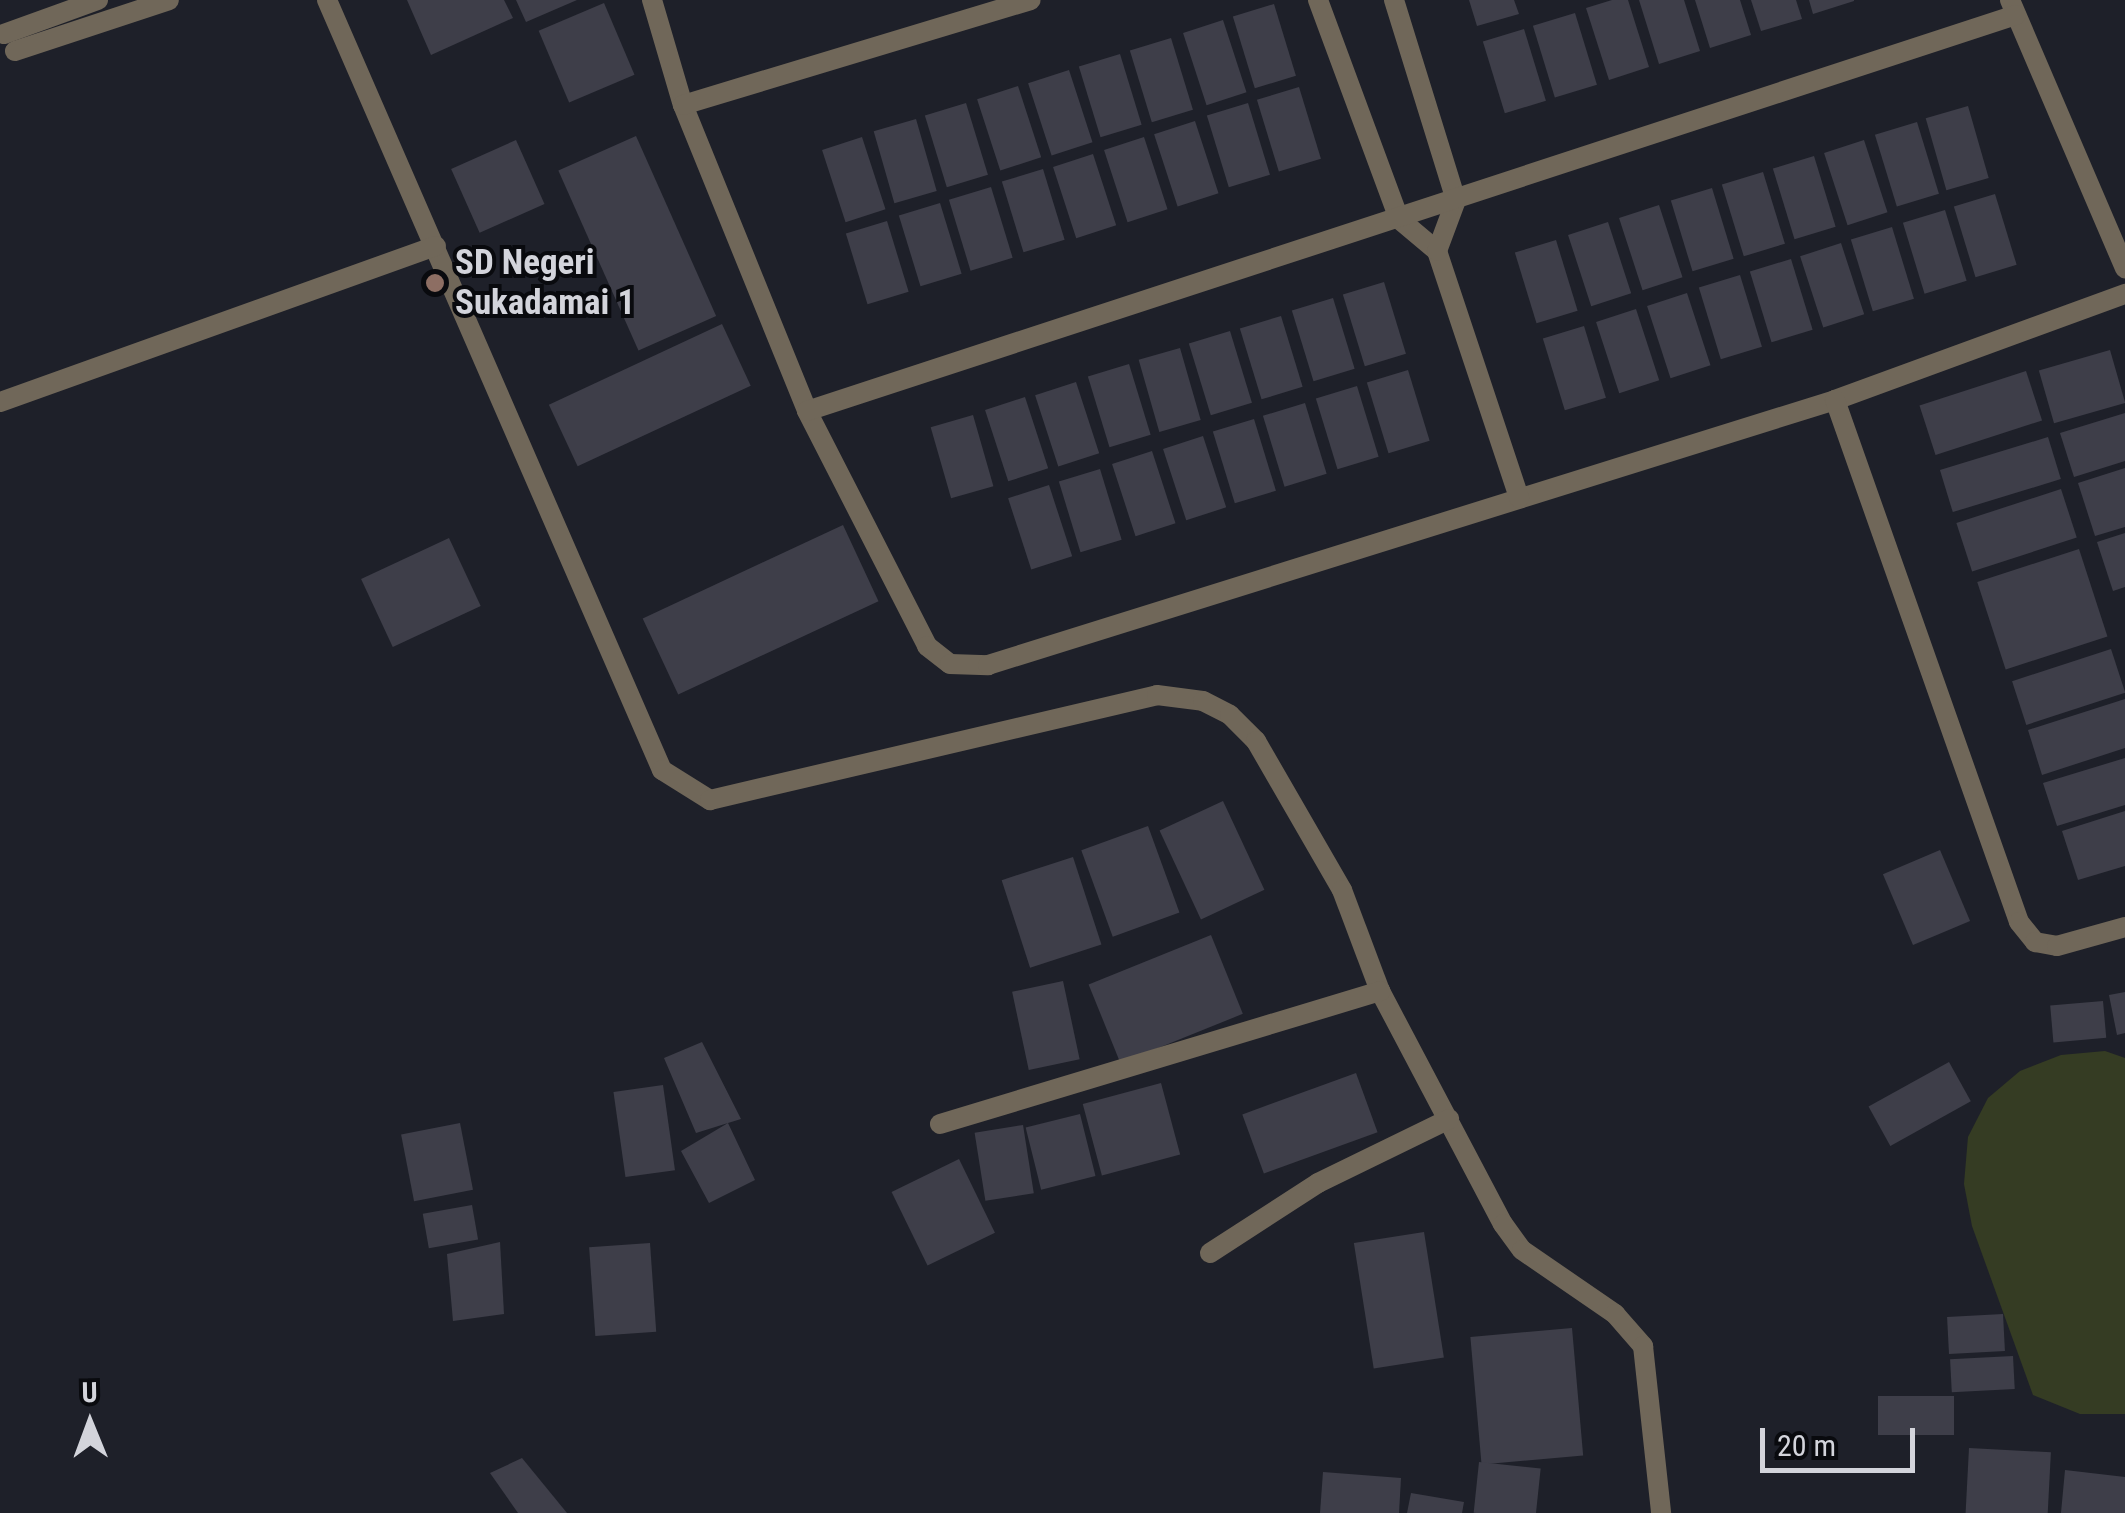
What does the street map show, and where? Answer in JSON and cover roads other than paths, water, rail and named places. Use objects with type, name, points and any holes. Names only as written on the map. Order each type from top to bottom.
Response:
[{"type":"street","points":[[98,0],[10,42],[169,0]]},
{"type":"street","points":[[327,0],[662,770],[688,792],[710,800],[1156,695],[1203,701],[1230,715],[1256,740],[1342,890],[1380,991],[1522,1250],[1615,1314],[1644,1346],[1662,1513]]},
{"type":"street","points":[[652,0],[683,105],[808,411],[926,646],[950,664],[988,665],[1835,400],[2125,294]]},
{"type":"street","points":[[683,105],[1030,0]]},
{"type":"street","points":[[1318,0],[1399,219],[1437,251],[1519,498]]},
{"type":"street","points":[[1394,0],[1456,200],[1437,251]]},
{"type":"street","points":[[808,411],[1456,200],[2014,8],[2125,268]]},
{"type":"street","points":[[0,402],[436,246]]},
{"type":"street","points":[[1835,400],[2018,922],[2035,942],[2056,946],[2125,927]]},
{"type":"street","points":[[940,1124],[1380,991]]},
{"type":"street","points":[[1210,1252],[1318,1184],[1448,1119]]},
{"type":"place","name":"SD Negeri Sukadamai 1","points":[[435,283]]}]
